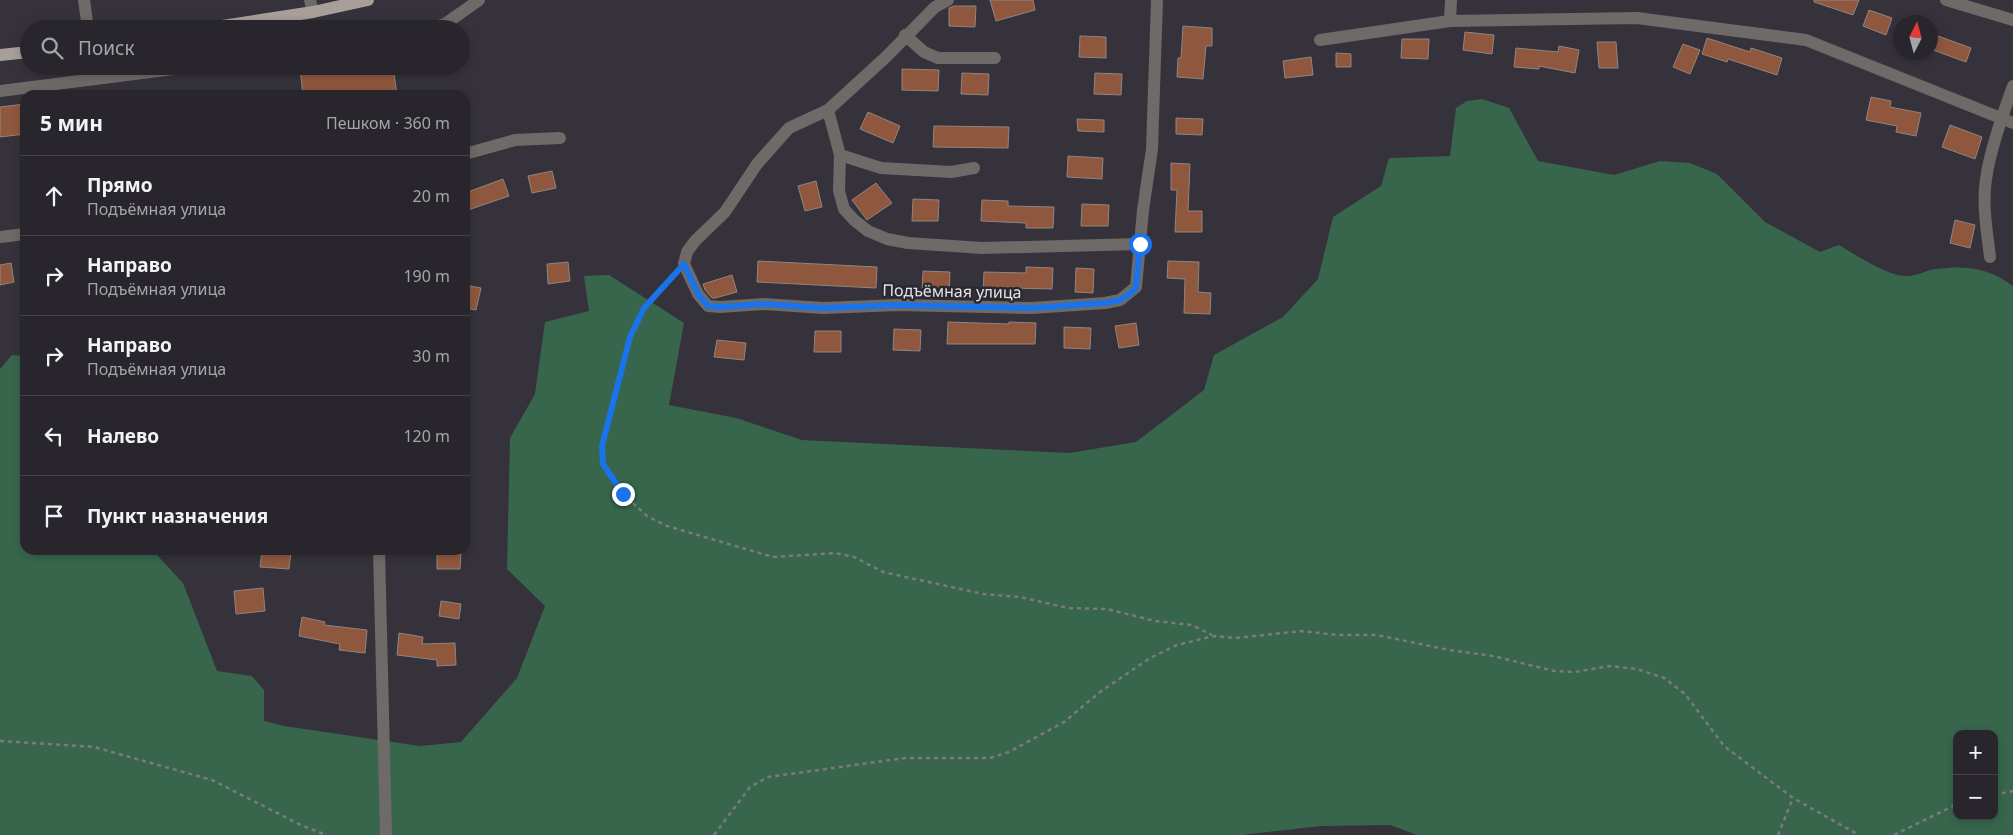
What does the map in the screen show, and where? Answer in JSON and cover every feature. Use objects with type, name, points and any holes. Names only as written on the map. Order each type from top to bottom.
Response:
[{"type":"main road","points":[[246,20],[311,6],[368,0]]},
{"type":"main road","points":[[0,55],[20,53]]},
{"type":"street","points":[[84,0],[87,20]]},
{"type":"street","points":[[451,20],[479,0]]},
{"type":"street","points":[[684,264],[687,252],[695,241],[725,212],[757,164],[789,128],[828,110],[886,57],[935,7],[948,0]]},
{"type":"street","name":"Подъёмная улица","points":[[684,264],[698,294],[708,306],[720,307],[764,304],[823,308],[898,305],[1032,308],[1105,303],[1120,300],[1130,294],[1136,287],[1143,210],[1152,149],[1156,0]]},
{"type":"street","points":[[1450,22],[1451,0]]},
{"type":"street","points":[[1946,0],[2013,20]]},
{"type":"street","points":[[1320,40],[1450,22],[1637,18],[1806,40],[2007,121]]},
{"type":"street","points":[[906,35],[924,52],[938,58],[994,58]]},
{"type":"street","points":[[0,92],[129,75]]},
{"type":"street","points":[[1990,257],[1987,235],[1986,180],[2007,121],[2013,86]]},
{"type":"street","points":[[828,110],[840,155],[839,191],[844,209],[868,231],[887,239],[908,243],[982,248],[1140,244]]},
{"type":"street","points":[[470,153],[515,140],[560,138]]},
{"type":"street","points":[[840,155],[881,168],[951,172],[974,168]]},
{"type":"street","points":[[0,237],[20,235]]},
{"type":"street","points":[[380,555],[386,835]]},
{"type":"path","points":[[684,264],[644,308],[630,337],[602,446],[603,464],[623,494],[647,516],[667,526],[773,558],[835,553],[854,557],[883,572],[983,594],[1020,597],[1068,608],[1107,609],[1155,621],[1192,624],[1214,636]]},
{"type":"path","points":[[714,835],[750,787],[768,777],[905,758],[990,758],[1009,752],[1064,722],[1100,692],[1150,658],[1177,645],[1214,636],[1235,638],[1302,631],[1337,635],[1377,635],[1449,650],[1493,656],[1554,671],[1575,672],[1610,666],[1637,669],[1664,678],[1685,694],[1724,746],[1793,798],[1859,835]]},
{"type":"path","points":[[0,741],[94,747],[212,780],[301,825],[326,835]]},
{"type":"path","points":[[1998,794],[2013,791]]},
{"type":"path","points":[[1778,835],[1793,798]]},
{"type":"path","points":[[1894,835],[1953,806]]},
{"type":"green space","points":[[1482,99],[1509,108],[1538,161],[1614,175],[1660,161],[1690,163],[1717,174],[1765,222],[1820,252],[1839,245],[1881,269],[1905,276],[1957,267],[1977,269],[1995,275],[2013,286],[2013,835],[1417,835],[1390,825],[1321,826],[1242,835],[0,835],[0,369],[12,355],[20,356],[20,555],[157,555],[183,583],[217,671],[252,676],[264,690],[264,721],[284,726],[420,746],[461,742],[517,678],[545,606],[507,569],[510,438],[535,394],[545,322],[589,311],[584,276],[609,275],[684,323],[669,405],[736,418],[802,440],[1069,453],[1136,442],[1204,390],[1214,355],[1283,317],[1318,279],[1333,217],[1381,186],[1389,158],[1450,156],[1456,108],[1467,101]]},
{"type":"building","points":[[990,0],[1033,0],[1035,10],[996,21]]},
{"type":"building","points":[[1814,0],[1859,0],[1853,15],[1814,2]]},
{"type":"building","points":[[954,6],[976,6],[975,27],[949,26],[949,8]]},
{"type":"building","points":[[1869,10],[1892,18],[1886,35],[1863,26]]},
{"type":"building","points":[[1183,26],[1212,28],[1212,46],[1206,46],[1203,79],[1177,77],[1178,58],[1181,58]]},
{"type":"building","points":[[1465,32],[1494,35],[1492,54],[1463,50]]},
{"type":"building","points":[[1080,36],[1106,37],[1106,58],[1079,57]]},
{"type":"building","points":[[1938,36],[1971,48],[1966,62],[1938,52]]},
{"type":"building","points":[[1707,38],[1750,52],[1751,48],[1782,58],[1777,75],[1728,59],[1727,62],[1702,54]]},
{"type":"building","points":[[1402,39],[1429,39],[1428,59],[1401,58]]},
{"type":"building","points":[[1597,42],[1616,42],[1618,68],[1599,68]]},
{"type":"building","points":[[1683,44],[1700,50],[1690,74],[1673,67]]},
{"type":"building","points":[[1559,46],[1579,50],[1575,73],[1539,66],[1539,69],[1514,67],[1516,48],[1558,52]]},
{"type":"building","points":[[1336,53],[1351,54],[1351,67],[1336,67]]},
{"type":"building","points":[[1311,57],[1313,75],[1285,78],[1283,61]]},
{"type":"building","points":[[902,69],[939,70],[938,91],[902,90]]},
{"type":"building","points":[[962,73],[989,74],[988,95],[961,94]]},
{"type":"building","points":[[1095,73],[1122,74],[1121,95],[1094,94]]},
{"type":"building","points":[[301,75],[394,75],[396,90],[302,90]]},
{"type":"building","points":[[1871,97],[1891,101],[1890,107],[1921,113],[1916,136],[1896,132],[1897,126],[1866,120]]},
{"type":"building","points":[[20,105],[20,135],[0,137],[0,107]]},
{"type":"building","points":[[868,112],[900,126],[893,143],[860,129]]},
{"type":"building","points":[[1176,118],[1203,119],[1202,135],[1176,134]]},
{"type":"building","points":[[1077,119],[1104,120],[1104,132],[1078,131]]},
{"type":"building","points":[[1950,125],[1982,137],[1975,159],[1942,147]]},
{"type":"building","points":[[934,126],[1009,127],[1008,148],[933,147]]},
{"type":"building","points":[[1068,156],[1103,158],[1102,179],[1067,177]]},
{"type":"building","points":[[1171,163],[1190,164],[1188,211],[1202,211],[1202,232],[1175,232],[1177,190],[1171,190]]},
{"type":"building","points":[[552,171],[556,188],[532,193],[528,176]]},
{"type":"building","points":[[503,179],[509,196],[470,209],[470,191]]},
{"type":"building","points":[[816,181],[822,207],[805,211],[798,186]]},
{"type":"building","points":[[876,183],[892,203],[867,220],[852,200]]},
{"type":"building","points":[[913,199],[939,200],[938,221],[912,221]]},
{"type":"building","points":[[982,200],[1008,201],[1008,206],[1054,207],[1053,228],[1026,228],[1026,223],[981,221]]},
{"type":"building","points":[[1082,204],[1109,205],[1108,226],[1081,226]]},
{"type":"building","points":[[1955,220],[1975,225],[1970,248],[1950,243]]},
{"type":"building","points":[[758,261],[877,267],[876,288],[757,282]]},
{"type":"building","points":[[1168,261],[1199,262],[1198,292],[1211,293],[1210,314],[1184,313],[1185,279],[1167,278]]},
{"type":"building","points":[[568,262],[570,281],[548,284],[547,264]]},
{"type":"building","points":[[11,263],[14,282],[0,285],[0,265]]},
{"type":"building","points":[[1026,267],[1053,268],[1052,289],[1010,288],[1009,294],[983,293],[984,272],[1026,273]]},
{"type":"building","points":[[1076,268],[1094,269],[1093,293],[1075,292]]},
{"type":"building","points":[[923,271],[950,272],[949,293],[922,292]]},
{"type":"building","points":[[732,275],[737,292],[712,298],[705,290],[703,284]]},
{"type":"building","points":[[470,286],[481,288],[476,310],[470,309]]},
{"type":"building","points":[[948,322],[1036,323],[1035,344],[947,344]]},
{"type":"building","points":[[1136,323],[1139,345],[1119,348],[1115,326]]},
{"type":"building","points":[[1064,327],[1091,328],[1090,349],[1064,348]]},
{"type":"building","points":[[894,329],[921,330],[920,351],[893,350]]},
{"type":"building","points":[[815,331],[841,331],[841,352],[814,352]]},
{"type":"building","points":[[717,340],[746,343],[744,360],[714,357]]},
{"type":"building","points":[[261,555],[291,555],[289,569],[260,567]]},
{"type":"building","points":[[437,555],[461,555],[460,569],[437,569]]},
{"type":"building","points":[[263,588],[265,611],[236,614],[234,591]]},
{"type":"building","points":[[441,601],[461,604],[459,619],[439,616]]},
{"type":"building","points":[[302,617],[325,622],[324,625],[367,630],[365,653],[339,650],[340,644],[299,636]]},
{"type":"building","points":[[399,633],[423,637],[422,644],[455,643],[456,665],[437,666],[437,660],[397,655]]},
{"type":"route","points":[[623,494],[603,464],[602,446],[630,337],[644,308],[684,264],[698,294],[708,306],[764,304],[823,308],[898,305],[1032,308],[1105,303],[1120,300],[1130,294],[1136,287],[1140,244]]}]
